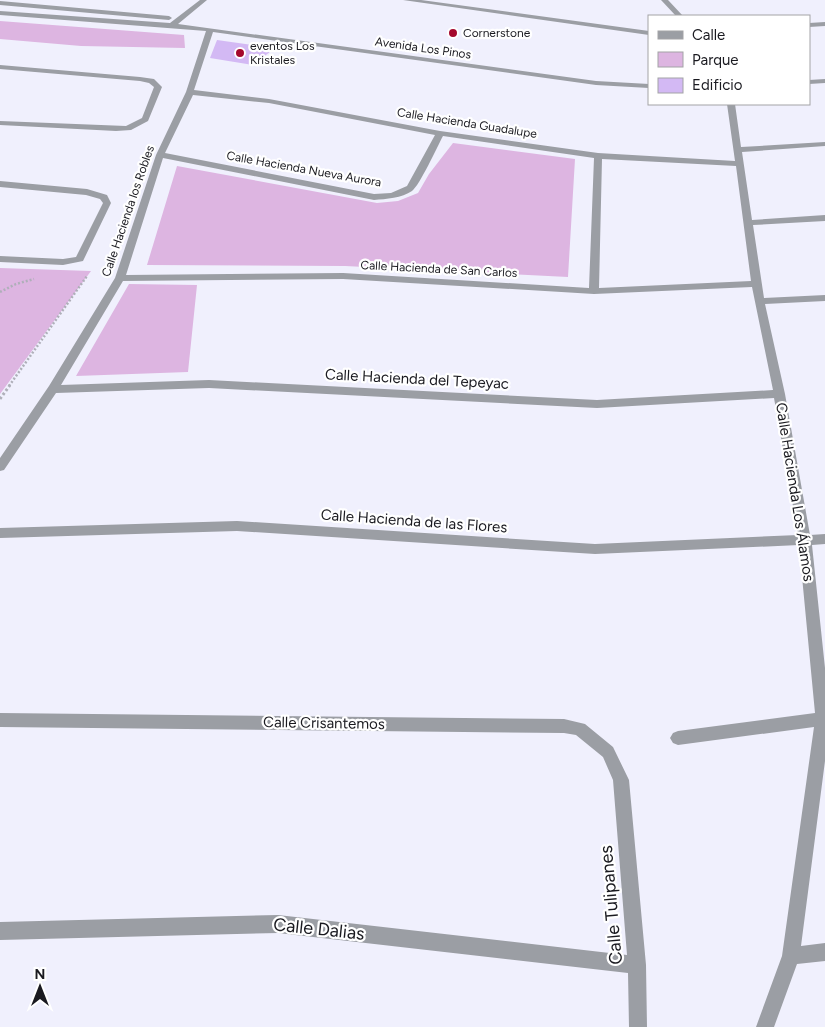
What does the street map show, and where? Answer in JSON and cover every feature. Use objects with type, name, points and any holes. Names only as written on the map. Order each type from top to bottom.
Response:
[{"type":"street","points":[[170,27],[204,0]]},
{"type":"street","points":[[406,0],[648,33]]},
{"type":"street","points":[[664,0],[679,15]]},
{"type":"street","name":"Avenida Los Pinos","points":[[0,3],[180,19],[194,27]]},
{"type":"street","name":"Avenida Los Pinos","points":[[0,13],[170,27],[194,27],[596,83],[648,86]]},
{"type":"street","points":[[810,25],[825,24]]},
{"type":"street","name":"Calle Hacienda los Robles","points":[[0,467],[53,389],[120,278],[160,155],[190,92],[210,29]]},
{"type":"street","points":[[0,66],[151,81],[158,87],[145,120],[128,128],[0,123]]},
{"type":"street","points":[[810,82],[825,81]]},
{"type":"street","name":"Calle Hacienda Guadalupe","points":[[190,92],[269,101],[440,133],[598,156],[741,164]]},
{"type":"street","name":"Calle Hacienda Los Álamos","points":[[731,105],[759,301],[779,394],[806,540],[824,719],[791,956],[765,1027]]},
{"type":"street","name":"Calle Hacienda Nueva Aurora","points":[[160,155],[382,197],[402,193],[410,188],[440,133]]},
{"type":"street","points":[[739,150],[825,144]]},
{"type":"street","points":[[594,291],[598,156]]},
{"type":"street","points":[[0,184],[87,192],[104,197],[107,203],[80,259],[62,262],[0,259]]},
{"type":"street","points":[[748,223],[825,218]]},
{"type":"street","name":"Calle Hacienda de San Carlos","points":[[120,278],[343,276],[594,291],[757,284]]},
{"type":"street","points":[[759,301],[825,298]]},
{"type":"street","name":"Calle Hacienda del Tepeyac","points":[[53,389],[210,384],[597,404],[779,394]]},
{"type":"street","name":"Calle Hacienda de las Flores","points":[[0,533],[237,526],[595,549],[825,539]]},
{"type":"street","points":[[678,738],[824,719]]},
{"type":"street","name":"Calle Crisantemos","points":[[0,720],[564,726],[580,729],[608,752],[621,780]]},
{"type":"street","name":"Calle Tulipanes","points":[[621,780],[637,965],[638,1027]]},
{"type":"street","name":"Calle Dalias","points":[[0,931],[278,924],[637,965]]},
{"type":"street","points":[[791,956],[825,952]]},
{"type":"path","points":[[0,399],[90,271]]},
{"type":"green space","points":[[0,21],[184,35],[185,48],[81,46],[0,39]]},
{"type":"green space","points":[[453,143],[575,159],[568,277],[345,266],[147,265],[177,166],[377,203],[398,201],[418,193],[429,174]]},
{"type":"green space","points":[[0,268],[91,271],[0,394]]},
{"type":"green space","points":[[129,284],[197,285],[188,372],[76,376]]},
{"type":"building","name":"eventos Los Kristales","points":[[217,40],[275,48],[253,65],[210,58]]},
{"type":"place","name":"Cornerstone","points":[[453,33]]},
{"type":"place","name":"eventos Los Kristales","points":[[240,53]]}]
